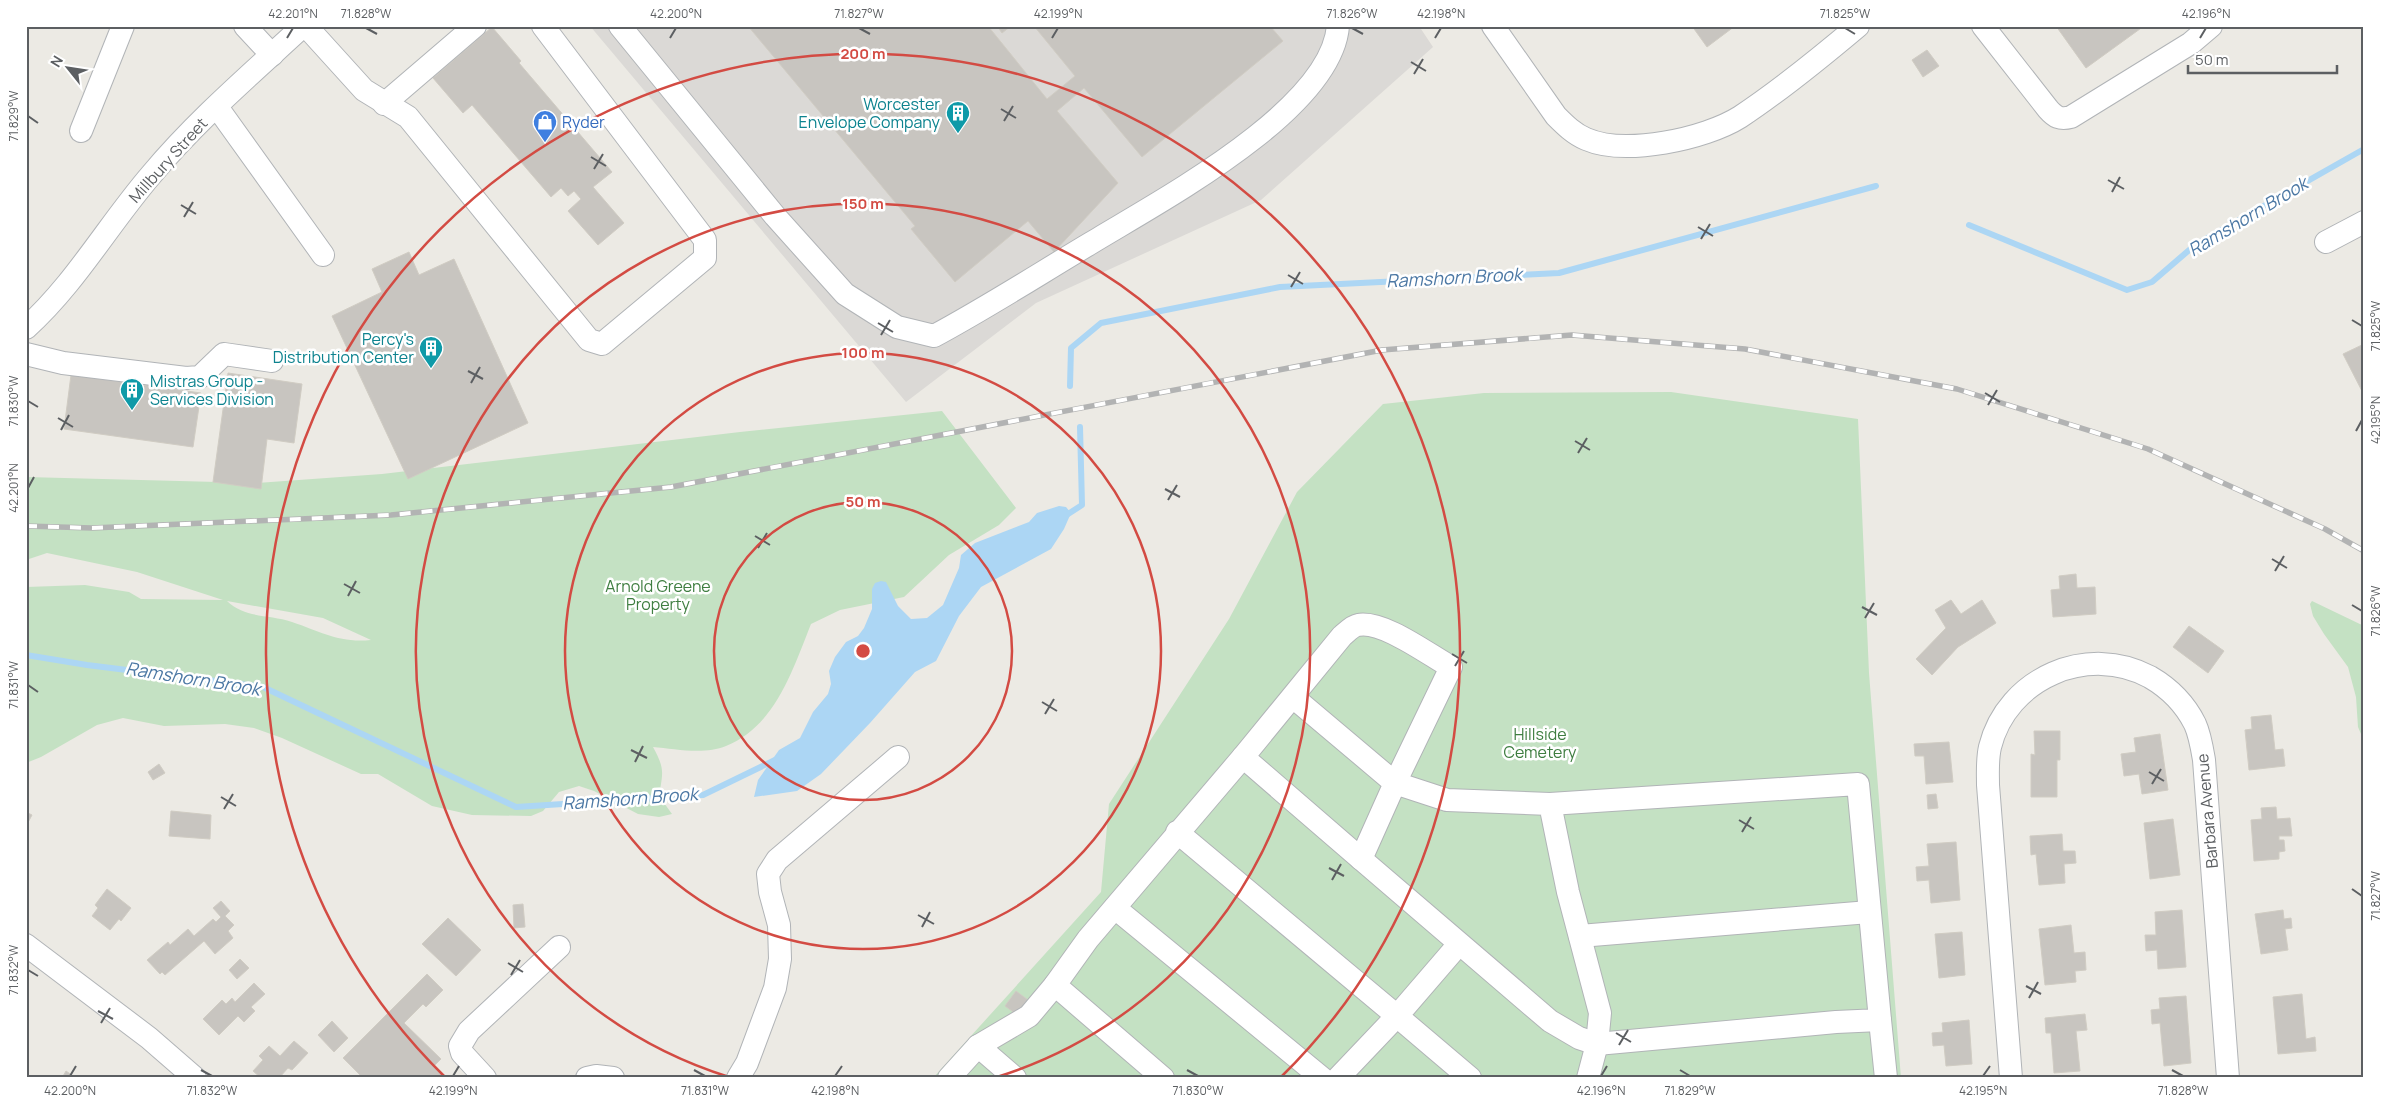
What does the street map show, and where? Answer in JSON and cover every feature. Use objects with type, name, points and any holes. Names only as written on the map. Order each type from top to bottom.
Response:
[{"type":"street","points":[[81,131],[123,26]]},
{"type":"street","points":[[245,26],[272,55]]},
{"type":"street","points":[[304,26],[364,90],[408,117],[589,340],[602,344],[705,258],[705,240],[544,26]]},
{"type":"street","name":"Millbury Street","points":[[26,328],[49,307],[151,175],[216,107],[304,26]]},
{"type":"street","points":[[384,104],[476,26]]},
{"type":"street","points":[[620,26],[775,216],[845,294],[897,327],[934,336],[984,309],[1205,173],[1255,138],[1297,100],[1322,68],[1337,36],[1338,26]]},
{"type":"street","points":[[1493,26],[1561,120],[1585,139],[1605,144],[1656,143],[1704,132],[1739,118],[1823,55],[1858,26]]},
{"type":"street","points":[[1983,26],[2048,109],[2059,119],[2071,117],[2191,43],[2211,26]]},
{"type":"street","points":[[216,107],[323,255]]},
{"type":"street","points":[[2326,242],[2364,222]]},
{"type":"street","points":[[26,354],[63,363],[186,378],[200,377],[224,354],[272,361]]},
{"type":"street","points":[[950,1078],[978,1046],[1028,1016],[1055,985],[1088,939],[1177,832],[1243,757],[1342,636],[1356,625],[1372,625],[1451,667],[1361,859]]},
{"type":"street","name":"Barbara Avenue","points":[[2010,1078],[1988,785],[1987,766],[1990,747],[2005,712],[2017,697],[2032,685],[2066,668],[2103,663],[2140,672],[2172,693],[2195,724],[2201,741],[2228,1078]]},
{"type":"street","points":[[1293,697],[1395,783],[1447,800],[1550,804],[1858,784],[1886,1078]]},
{"type":"street","points":[[738,1078],[747,1063],[772,996],[780,958],[779,925],[770,892],[768,874],[776,860],[898,757]]},
{"type":"street","points":[[1243,757],[1458,944],[1550,1021],[1579,1038],[1597,1044],[1836,1022],[1880,1020]]},
{"type":"street","points":[[1550,804],[1568,892],[1600,1013],[1597,1044],[1588,1078]]},
{"type":"street","points":[[1177,832],[1470,1078]]},
{"type":"street","points":[[1115,908],[1322,1078]]},
{"type":"street","points":[[1580,936],[1869,912]]},
{"type":"street","points":[[26,944],[149,1038],[195,1078]]},
{"type":"street","points":[[1338,1078],[1397,1016],[1458,944]]},
{"type":"street","points":[[485,1078],[462,1054],[460,1046],[468,1031],[559,947]]},
{"type":"street","points":[[1055,985],[1163,1078]]},
{"type":"street","points":[[978,1046],[1015,1078]]},
{"type":"street","points":[[586,1078],[596,1076],[613,1078]]},
{"type":"shaded area","points":[[590,26],[1419,26],[1433,47],[1261,200],[1036,303],[906,402]]},
{"type":"green space","name":"Hillside Cemetery","points":[[1671,392],[1858,419],[1869,673],[1901,1078],[933,1078],[1101,892],[1109,804],[1229,619],[1297,492],[1383,404],[1484,393]]},
{"type":"green space","name":"Arnold Greene Property","points":[[942,411],[1016,508],[999,525],[949,555],[904,597],[840,610],[811,624],[780,695],[770,711],[743,737],[726,746],[709,750],[690,751],[653,747],[660,761],[662,771],[659,796],[672,814],[659,817],[638,814],[594,791],[579,786],[559,792],[543,811],[531,816],[472,815],[432,806],[378,774],[361,774],[282,738],[254,728],[225,724],[164,726],[123,718],[97,725],[41,757],[26,763],[26,587],[85,585],[129,592],[141,599],[223,600],[137,572],[47,553],[26,560],[26,477],[257,483],[382,474],[740,432]],"holes":[[[227,601],[323,618],[371,640],[349,640],[330,636],[292,622],[242,611]]]},
{"type":"green space","points":[[2312,601],[2364,626],[2364,741],[2358,727],[2356,697],[2348,667],[2313,616],[2310,604]]},
{"type":"water","points":[[1059,506],[1066,507],[1071,513],[1064,529],[1051,549],[981,587],[959,616],[936,661],[915,672],[821,774],[797,791],[754,797],[758,780],[779,750],[800,738],[813,712],[828,694],[831,684],[829,671],[835,657],[846,642],[858,636],[864,628],[872,609],[872,589],[875,583],[886,582],[898,606],[911,619],[927,618],[943,605],[959,568],[961,555],[975,543],[1029,522],[1037,513]]},
{"type":"building","name":"Worcester Envelope Company","points":[[748,26],[988,26],[1047,99],[1075,76],[1034,26],[1270,26],[1283,41],[1142,157],[1084,88],[1057,111],[1118,183],[1054,252],[1028,221],[955,282],[911,229],[915,226]]},
{"type":"building","points":[[997,26],[1011,26],[1002,33]]},
{"type":"building","points":[[1692,26],[1735,26],[1707,47]]},
{"type":"building","points":[[2056,26],[2144,26],[2086,68]]},
{"type":"building","name":"Ryder","points":[[492,27],[521,61],[519,63],[612,172],[593,187],[624,223],[598,245],[568,211],[581,199],[574,191],[568,196],[561,188],[551,197],[472,105],[463,113],[433,78]]},
{"type":"building","points":[[1927,50],[1939,66],[1923,77],[1912,60]]},
{"type":"building","name":"Percy's Distribution Center","points":[[409,252],[419,275],[454,259],[528,423],[408,479],[332,316],[382,292],[372,269]]},
{"type":"building","points":[[2364,344],[2364,395],[2343,354]]},
{"type":"building","points":[[228,373],[302,384],[294,443],[267,439],[261,489],[213,482]]},
{"type":"building","name":"Mistras Group - Services Division","points":[[71,375],[201,393],[193,447],[64,429]]},
{"type":"building","points":[[2076,574],[2077,588],[2095,587],[2096,614],[2053,617],[2051,590],[2060,589],[2059,576]]},
{"type":"building","points":[[1951,600],[1961,614],[1982,600],[1996,623],[1958,647],[1932,675],[1916,659],[1946,628],[1935,610]]},
{"type":"building","points":[[2189,626],[2224,651],[2208,673],[2173,647]]},
{"type":"building","points":[[2271,715],[2275,750],[2283,749],[2285,766],[2249,770],[2245,730],[2252,729],[2251,717]]},
{"type":"building","points":[[2034,731],[2060,731],[2060,760],[2057,760],[2057,797],[2031,797],[2031,754],[2035,755]]},
{"type":"building","points":[[2160,734],[2168,790],[2142,794],[2139,774],[2124,776],[2121,754],[2136,752],[2134,738]]},
{"type":"building","points":[[1949,742],[1953,782],[1926,784],[1924,756],[1915,756],[1914,744]]},
{"type":"building","points":[[159,764],[165,773],[153,780],[148,772]]},
{"type":"building","points":[[1936,794],[1938,808],[1928,809],[1927,795]]},
{"type":"building","points":[[2276,807],[2277,819],[2290,818],[2292,836],[2279,836],[2279,840],[2284,840],[2285,851],[2279,852],[2279,859],[2254,861],[2251,820],[2262,819],[2261,808]]},
{"type":"building","points":[[171,811],[211,815],[210,839],[169,836]]},
{"type":"building","points":[[26,812],[32,815],[26,826]]},
{"type":"building","points":[[2173,819],[2180,875],[2150,879],[2144,823]]},
{"type":"building","points":[[2062,834],[2063,851],[2075,851],[2076,863],[2064,864],[2065,883],[2039,885],[2036,854],[2031,855],[2030,836]]},
{"type":"building","points":[[1956,842],[1960,900],[1931,903],[1929,880],[1917,881],[1916,867],[1929,866],[1927,844]]},
{"type":"building","points":[[107,889],[131,908],[121,921],[119,919],[110,930],[92,916],[98,908],[95,905]]},
{"type":"building","points":[[221,901],[230,911],[225,916],[234,925],[228,931],[233,938],[215,954],[204,941],[165,975],[162,972],[160,974],[147,960],[168,942],[170,945],[188,929],[194,936],[213,919],[216,922],[221,917],[213,908]]},
{"type":"building","points":[[523,904],[525,927],[514,928],[513,905]]},
{"type":"building","points":[[2182,910],[2186,967],[2158,969],[2157,950],[2146,951],[2145,935],[2156,935],[2155,912]]},
{"type":"building","points":[[2283,910],[2284,919],[2291,918],[2292,928],[2285,929],[2288,950],[2261,954],[2255,914]]},
{"type":"building","points":[[448,918],[481,950],[456,976],[422,944]]},
{"type":"building","points":[[2071,925],[2074,953],[2085,952],[2086,970],[2075,971],[2076,982],[2045,985],[2039,929]]},
{"type":"building","points":[[1962,932],[1965,975],[1939,978],[1935,934]]},
{"type":"building","points":[[240,959],[249,968],[237,979],[229,970]]},
{"type":"building","points":[[427,974],[443,990],[426,1007],[423,1004],[404,1023],[441,1059],[434,1066],[445,1078],[363,1078],[343,1058]]},
{"type":"building","points":[[254,983],[265,994],[251,1007],[255,1011],[244,1022],[238,1016],[219,1035],[203,1019],[222,1000],[226,1004],[232,998],[235,1002]]},
{"type":"building","points":[[1016,991],[1028,1000],[1016,1014],[1005,1006]]},
{"type":"building","points":[[2302,994],[2306,1039],[2315,1037],[2316,1051],[2278,1054],[2273,997]]},
{"type":"building","points":[[2186,996],[2191,1063],[2164,1066],[2160,1023],[2152,1024],[2151,1010],[2160,1009],[2159,998]]},
{"type":"building","points":[[2085,1014],[2087,1030],[2076,1031],[2080,1071],[2054,1073],[2051,1033],[2046,1033],[2045,1018]]},
{"type":"building","points":[[1969,1020],[1972,1064],[1946,1066],[1944,1045],[1933,1046],[1932,1033],[1943,1032],[1942,1023]]},
{"type":"building","points":[[332,1021],[348,1038],[334,1052],[318,1035]]},
{"type":"building","points":[[294,1041],[308,1053],[292,1070],[288,1068],[279,1078],[261,1078],[253,1071],[263,1060],[259,1056],[269,1046],[280,1056]]},
{"type":"building","points":[[66,1071],[76,1078],[62,1078]]},
{"type":"waterway","name":"Ramshorn Brook","points":[[1969,225],[2127,290],[2152,282],[2195,245],[2364,149]]},
{"type":"waterway","name":"Ramshorn Brook","points":[[1070,386],[1071,348],[1101,323],[1280,287],[1559,273],[1876,186]]},
{"type":"waterway","name":"Ramshorn Brook","points":[[1065,516],[1082,505],[1080,427]]},
{"type":"waterway","name":"Ramshorn Brook","points":[[26,655],[87,665],[263,687],[516,807],[703,795],[779,758]]},
{"type":"railway","points":[[26,526],[92,528],[391,515],[671,487],[1382,350],[1572,335],[1745,349],[1957,389],[2148,449],[2325,529],[2364,551]]},
{"type":"place","name":"Worcester Envelope Company","points":[[958,134]]},
{"type":"place","name":"Ryder","points":[[545,143]]},
{"type":"place","name":"Percy's Distribution Center","points":[[431,369]]},
{"type":"place","name":"Mistras Group - Services Division","points":[[132,411]]}]
